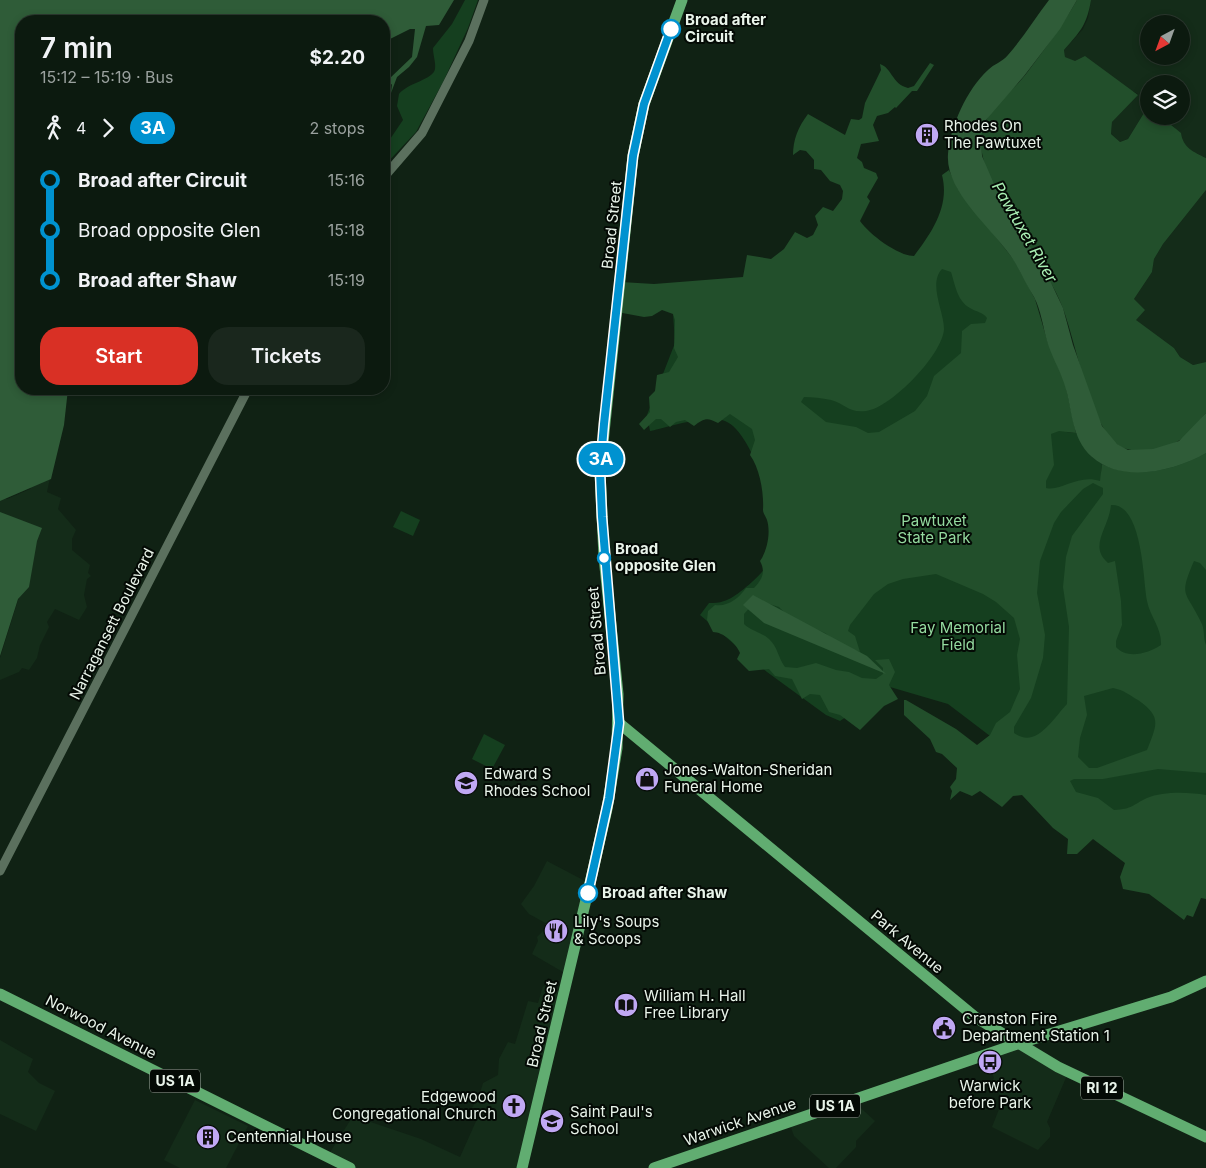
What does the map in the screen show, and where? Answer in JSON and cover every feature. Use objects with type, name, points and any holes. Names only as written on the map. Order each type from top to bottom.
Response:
[{"type":"main road","name":"Broad Street","points":[[522,1168],[605,817],[619,723],[602,517],[600,471],[604,424],[633,156],[638,127],[682,0]]},
{"type":"main road","name":"Park Avenue","points":[[619,723],[969,1013],[1017,1044],[1058,1067],[1206,1137]]},
{"type":"main road","name":"Warwick Avenue","points":[[654,1168],[1017,1044],[1171,997],[1206,981]]},
{"type":"main road","name":"Norwood Avenue","points":[[0,994],[350,1168]]},
{"type":"main road","points":[[988,1026],[993,1038],[990,1053]]},
{"type":"street","points":[[390,170],[422,133],[469,41],[484,0]]},
{"type":"street","name":"Narragansett Boulevard","points":[[0,871],[245,395]]},
{"type":"shaded area","points":[[0,0],[454,0],[439,25],[426,26],[417,57],[397,77],[391,93],[392,84],[390,85],[390,78],[412,57],[415,29],[410,29],[390,39],[390,15],[15,15],[15,395],[67,395],[64,425],[51,479],[0,501]]},
{"type":"shaded area","points":[[1049,0],[1077,0],[1060,29],[1024,76],[986,120],[981,137],[982,156],[1003,205],[1045,270],[1063,308],[1073,345],[1102,426],[1117,444],[1128,450],[1153,449],[1179,441],[1206,413],[1206,453],[1179,465],[1164,469],[1149,472],[1118,470],[1104,465],[1092,457],[1085,449],[1076,432],[1064,383],[1049,346],[1034,297],[1006,249],[963,197],[954,183],[949,169],[948,154],[952,132],[961,109],[973,87],[990,68],[1006,57]]},
{"type":"shaded area","points":[[1091,0],[1206,0],[1206,158],[1190,150],[1182,142],[1171,125],[1190,125],[1190,75],[1140,75],[1140,119],[1128,139],[1120,142],[1111,134],[1112,122],[1138,94],[1065,57],[1064,50],[1083,29],[1088,18]]},
{"type":"shaded area","points":[[1206,190],[1206,362],[1193,365],[1180,357],[1174,348],[1135,320],[1134,299],[1152,272],[1154,259],[1163,244]]},
{"type":"shaded area","points":[[55,455],[47,492],[61,498],[58,509],[76,530],[72,539],[72,550],[90,565],[88,573],[91,576],[87,579],[84,595],[87,607],[79,620],[55,609],[47,622],[49,627],[40,645],[37,658],[29,670],[22,668],[19,672],[0,680],[0,658],[18,600],[30,572],[0,514],[0,496],[7,499],[30,489]]},
{"type":"shaded area","points":[[0,512],[42,528],[37,541],[29,587],[18,599],[0,656]]},
{"type":"shaded area","points":[[753,595],[867,656],[886,674],[764,623],[743,605]]},
{"type":"shaded area","points":[[547,861],[587,882],[568,975],[532,954],[538,941],[537,937],[549,925],[529,914],[521,904],[534,886]]},
{"type":"shaded area","points":[[543,986],[564,993],[520,1168],[352,1168],[329,1154],[353,1116],[421,1139],[460,1157],[477,1119],[469,1113],[479,1096],[483,1083],[498,1075],[499,1059],[508,1042],[515,1044],[528,1001],[538,1003]]},
{"type":"shaded area","points":[[0,1040],[33,1059],[28,1072],[39,1083],[55,1091],[36,1131],[0,1114]]},
{"type":"shaded area","points":[[1016,1044],[1068,1073],[1047,1122],[1050,1128],[1050,1137],[1038,1150],[992,1127],[1003,1099],[998,1092],[987,1088],[994,1078],[986,1055]]},
{"type":"shaded area","points":[[195,1100],[248,1126],[226,1168],[180,1168],[164,1160]]},
{"type":"shaded area","points":[[853,1101],[875,1121],[856,1141],[856,1147],[836,1168],[829,1168],[794,1136],[789,1122]]},
{"type":"green space","points":[[465,0],[478,0],[468,28],[443,82],[416,132],[390,160],[390,139],[403,120],[397,106],[399,94],[433,73],[435,67],[433,48],[452,24]]},
{"type":"green space","points":[[1077,0],[1091,0],[1082,28],[1064,50],[1065,57],[1075,61],[1085,56],[1138,95],[1112,122],[1111,134],[1120,142],[1128,139],[1140,119],[1140,125],[1171,125],[1181,133],[1184,142],[1190,149],[1206,158],[1206,190],[1163,244],[1154,259],[1152,272],[1134,299],[1145,310],[1136,320],[1174,348],[1180,357],[1193,365],[1206,362],[1206,413],[1184,437],[1166,447],[1141,451],[1132,450],[1118,445],[1108,435],[1091,401],[1062,306],[1053,287],[1001,200],[990,178],[983,157],[981,138],[983,128],[992,111],[1020,82],[1059,29]]},
{"type":"green space","name":"Pawtuxet State Park","points":[[930,63],[934,65],[917,91],[912,91],[896,108],[888,113],[877,116],[873,125],[879,141],[861,144],[857,158],[862,162],[864,168],[876,173],[878,178],[867,197],[870,201],[860,221],[884,243],[900,252],[914,256],[938,218],[944,197],[942,175],[949,170],[958,189],[1014,260],[1035,299],[1048,343],[1065,383],[1076,433],[1059,431],[1051,434],[1054,465],[1046,481],[1046,488],[1058,488],[1084,480],[1100,481],[1102,464],[1114,469],[1128,471],[1155,471],[1182,464],[1206,453],[1206,570],[1200,563],[1194,561],[1185,588],[1202,625],[1206,645],[1206,773],[1158,769],[1103,779],[1074,779],[1070,781],[1076,792],[1098,798],[1114,810],[1129,808],[1147,798],[1161,794],[1184,793],[1206,795],[1206,899],[1201,898],[1193,917],[1187,915],[1184,920],[1149,894],[1123,889],[1120,877],[1125,863],[1093,839],[1077,854],[1067,854],[1068,839],[1053,828],[1022,795],[1013,796],[1002,807],[980,791],[972,796],[960,791],[950,800],[952,791],[950,787],[956,779],[957,768],[942,754],[936,752],[930,739],[904,715],[904,700],[956,729],[977,745],[990,735],[996,723],[1010,712],[1020,689],[1017,655],[1020,639],[1014,618],[996,602],[983,594],[936,574],[903,579],[888,584],[874,594],[850,625],[848,631],[855,636],[860,652],[842,646],[825,633],[791,619],[779,607],[766,603],[754,603],[744,614],[744,624],[769,639],[785,667],[797,668],[816,663],[849,672],[862,678],[876,679],[883,674],[883,668],[875,660],[889,659],[895,672],[889,685],[898,699],[884,706],[860,730],[840,715],[829,712],[820,695],[810,694],[802,699],[792,679],[775,676],[769,669],[749,671],[737,659],[740,653],[736,646],[725,636],[713,632],[707,620],[708,611],[715,605],[729,603],[737,598],[746,588],[754,588],[762,576],[763,569],[760,561],[766,547],[769,530],[763,511],[761,481],[750,455],[755,440],[752,429],[730,414],[718,423],[706,419],[694,426],[685,420],[676,422],[670,427],[661,419],[656,419],[644,430],[639,424],[650,412],[649,397],[655,391],[657,375],[669,372],[678,357],[674,348],[675,320],[673,314],[662,310],[652,316],[644,317],[617,312],[621,282],[654,284],[743,277],[747,255],[771,259],[784,249],[795,232],[807,238],[813,235],[818,225],[815,216],[823,207],[833,211],[842,199],[843,191],[840,185],[830,181],[821,170],[814,169],[814,160],[806,151],[800,150],[793,155],[795,139],[804,119],[808,114],[845,135],[851,119],[859,120],[862,118],[865,103],[881,70],[880,64],[903,86],[908,88],[914,86]],"holes":[[[942,269],[951,272],[962,301],[987,318],[985,323],[971,324],[962,331],[961,353],[934,376],[927,396],[915,411],[879,432],[868,433],[856,427],[826,422],[801,402],[804,397],[821,398],[831,400],[855,411],[866,411],[876,408],[889,400],[914,378],[935,352],[944,329],[936,290],[938,275]],[[1093,483],[1103,488],[1103,494],[1072,536],[1066,557],[1063,587],[1069,627],[1067,704],[1043,730],[1036,735],[1022,737],[1014,733],[1014,727],[1031,698],[1043,658],[1045,635],[1037,593],[1040,561],[1054,523],[1061,512],[1083,489]],[[1111,505],[1122,508],[1130,516],[1140,545],[1147,601],[1161,639],[1161,645],[1144,653],[1126,653],[1116,647],[1116,641],[1122,625],[1121,601],[1115,561],[1108,563],[1102,557],[1100,550],[1101,536]],[[1113,688],[1126,693],[1146,706],[1154,716],[1155,722],[1147,750],[1097,768],[1089,768],[1078,757],[1080,738],[1087,715],[1084,696]]]},
{"type":"green space","name":"Pawtuxet State Park","points":[[957,202],[1067,432],[1076,433],[1092,457],[1102,464],[1101,473],[1206,451],[1206,887],[1057,787],[948,704],[890,687],[840,721],[826,715],[767,672],[700,615],[709,603],[729,599],[743,590],[767,566],[771,555],[770,531],[760,470],[741,435],[731,424],[717,419],[708,419],[650,431],[647,415],[675,343],[672,298],[918,264]]},
{"type":"green space","points":[[401,511],[420,520],[413,536],[393,527]]},
{"type":"green space","points":[[484,734],[505,745],[492,769],[472,759]]},
{"type":"bus line","name":"3A","points":[[588,893],[609,798],[619,723],[618,694],[604,557],[600,471],[604,424],[621,282],[633,156],[644,104],[671,29]]},
{"type":"place","name":"Broad after Circuit","points":[[671,29]]},
{"type":"place","name":"Rhodes On The Pawtuxet","points":[[927,135]]},
{"type":"place","name":"Broad opposite Glen","points":[[604,558]]},
{"type":"place","name":"Jones-Walton-Sheridan Funeral Home","points":[[647,779]]},
{"type":"place","name":"Edward S Rhodes School","points":[[466,783]]},
{"type":"place","name":"Broad after Shaw","points":[[588,893]]},
{"type":"place","name":"Lily's Soups & Scoops","points":[[556,931]]},
{"type":"place","name":"William H. Hall Free Library","points":[[626,1005]]},
{"type":"place","name":"Cranston Fire Department Station 1","points":[[944,1028]]},
{"type":"place","name":"Warwick before Park","points":[[990,1062]]},
{"type":"place","name":"Edgewood Congregational Church","points":[[514,1106]]},
{"type":"place","name":"Saint Paul's School","points":[[552,1121]]},
{"type":"place","name":"Centennial House","points":[[208,1137]]},
{"type":"water label","name":"Pawtuxet River","points":[[1025,232]]},
{"type":"park label","name":"Fay Memorial Field","points":[[958,636]]}]
